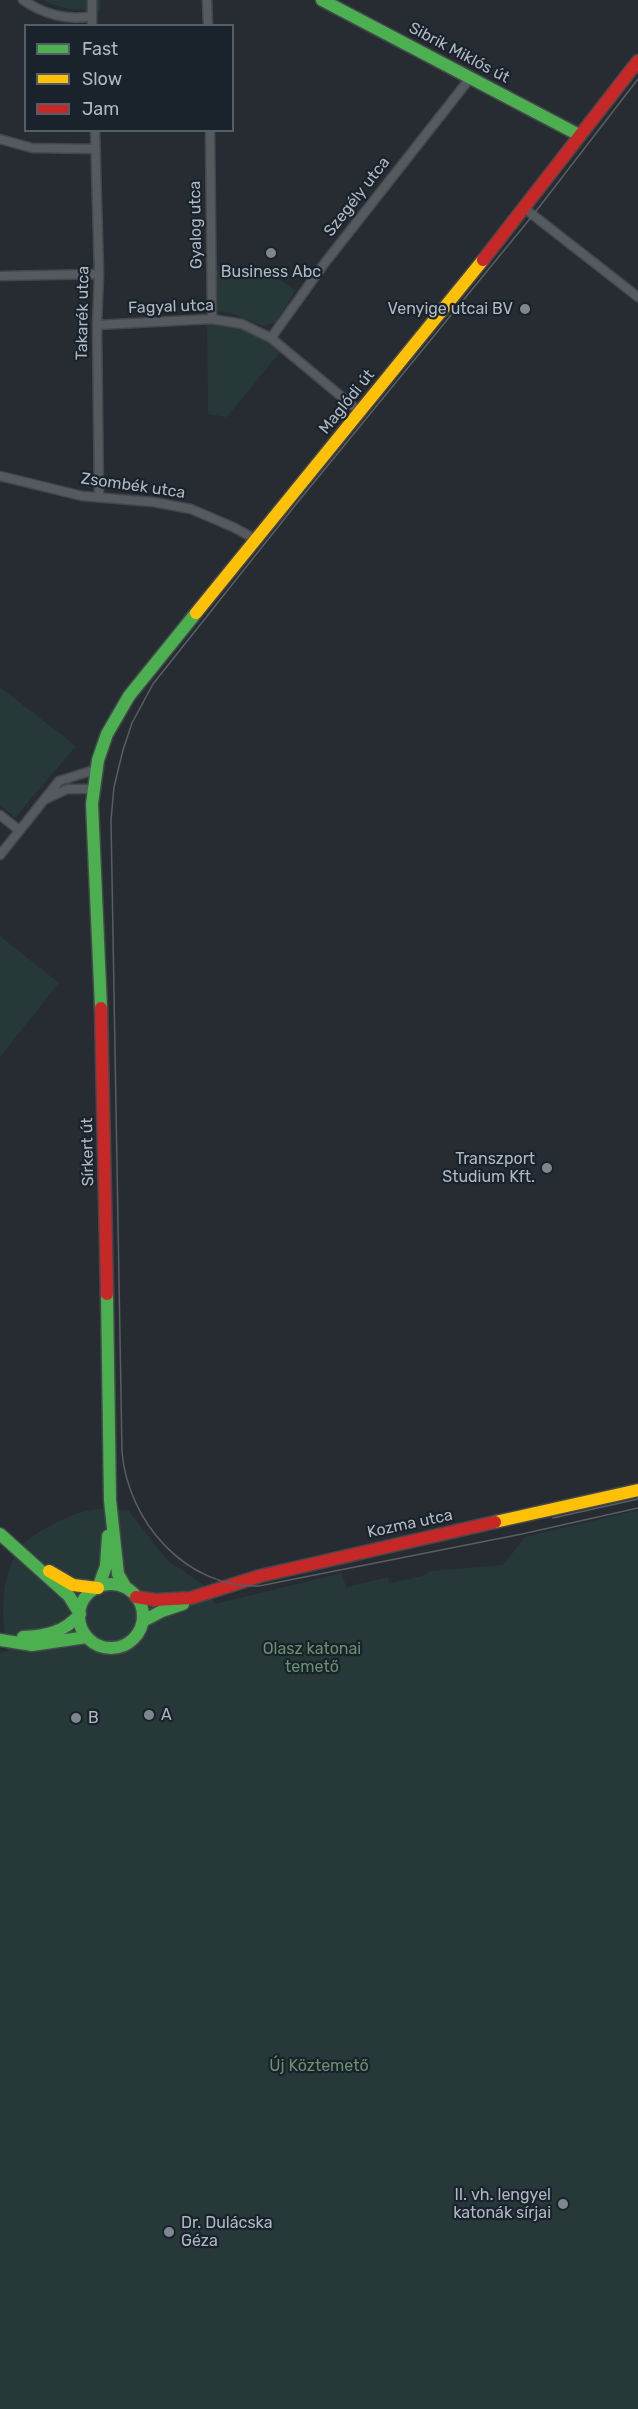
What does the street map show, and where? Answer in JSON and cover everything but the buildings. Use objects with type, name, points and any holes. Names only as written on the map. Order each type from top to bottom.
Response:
[{"type":"street","points":[[23,0],[51,14],[92,21],[92,0]]},
{"type":"street","points":[[207,0],[208,24]]},
{"type":"street","name":"Sibrik Miklós út","points":[[322,0],[579,135]]},
{"type":"street","name":"Maglódi út","points":[[92,789],[94,770],[105,735],[129,696],[524,208],[638,61]]},
{"type":"street","name":"Szegély utca","points":[[271,338],[324,264],[471,77]]},
{"type":"street","name":"Takarék utca","points":[[95,132],[99,274],[97,325],[99,496]]},
{"type":"street","name":"Gyalog utca","points":[[210,132],[212,319]]},
{"type":"street","points":[[0,138],[32,148],[95,150]]},
{"type":"street","points":[[524,208],[638,297]]},
{"type":"street","points":[[0,276],[99,274]]},
{"type":"street","name":"Fagyal utca","points":[[97,325],[212,319],[242,324],[271,338],[360,412]]},
{"type":"street","name":"Zsombék utca","points":[[0,476],[82,496],[153,502],[191,509],[257,540]]},
{"type":"street","points":[[0,855],[59,781],[94,770]]},
{"type":"street","points":[[41,803],[60,791],[77,788],[92,789]]},
{"type":"street","name":"Sírkert út","points":[[92,789],[102,1024],[111,1514],[118,1574],[126,1588]]},
{"type":"street","points":[[0,815],[19,831]]},
{"type":"street","name":"Kozma utca","points":[[136,1597],[155,1600],[191,1598],[260,1576],[638,1490]]},
{"type":"street","name":"Sírkert út","points":[[98,1588],[106,1566],[111,1514]]},
{"type":"street","points":[[0,1534],[69,1596],[80,1614],[82,1630],[87,1637]]},
{"type":"street","points":[[41,1569],[73,1585],[98,1588],[113,1585],[126,1588],[136,1597],[143,1611],[143,1621]]},
{"type":"street","name":"Kozma utca","points":[[0,1638],[34,1637],[53,1634],[66,1628],[80,1614],[83,1600],[98,1588]]},
{"type":"street","name":"Kozma utca","points":[[0,1638],[32,1645],[87,1637],[103,1647],[119,1647],[133,1640],[143,1621],[162,1611],[182,1605],[191,1598]]},
{"type":"green space","points":[[41,0],[101,0],[100,11],[68,9]]},
{"type":"green space","points":[[223,263],[252,269],[270,276],[295,291],[276,322],[263,326],[231,313],[215,311],[216,267]]},
{"type":"green space","points":[[207,321],[246,329],[280,352],[227,417],[208,414]]},
{"type":"green space","points":[[0,687],[76,746],[15,818],[0,805]]},
{"type":"green space","points":[[0,936],[59,983],[0,1057]]},
{"type":"green space","name":"Új Köztemető","points":[[98,1509],[128,1510],[167,1560],[204,1585],[215,1604],[342,1573],[346,1587],[388,1577],[390,1583],[422,1576],[430,1571],[503,1565],[525,1537],[638,1510],[638,2409],[0,2409],[0,1653],[8,1651],[4,1624],[4,1594],[10,1566],[24,1543],[59,1521]]},
{"type":"tram line","points":[[638,79],[533,215],[297,503],[153,684],[132,723],[123,750],[114,787],[111,820],[122,1452],[127,1478],[148,1525],[165,1546],[185,1563],[207,1576],[232,1584],[259,1586],[522,1534],[638,1508]]},
{"type":"tram line","points":[[553,1518],[638,1499]]},
{"type":"traffic: fast","points":[[322,0],[579,135]]},
{"type":"traffic: fast","points":[[101,1008],[92,804],[98,760],[107,734],[129,696],[196,613]]},
{"type":"traffic: fast","points":[[107,1294],[110,1500],[118,1574],[126,1588]]},
{"type":"traffic: fast","points":[[0,1534],[69,1596],[80,1614]]},
{"type":"traffic: fast","points":[[98,1588],[106,1566],[108,1536]]},
{"type":"traffic: fast","points":[[111,1584],[129,1590],[137,1598],[143,1616],[137,1634],[129,1642],[111,1648],[93,1642],[85,1634],[79,1616],[85,1598],[93,1590],[111,1584]]},
{"type":"traffic: fast","points":[[143,1621],[183,1604]]},
{"type":"traffic: fast","points":[[23,1637],[54,1632],[68,1625],[80,1614]]},
{"type":"traffic: fast","points":[[0,1640],[32,1645],[87,1637]]},
{"type":"traffic: slow","points":[[196,613],[483,260]]},
{"type":"traffic: slow","points":[[495,1522],[638,1490]]},
{"type":"traffic: slow","points":[[49,1571],[73,1585],[98,1588]]},
{"type":"traffic: jam","points":[[483,260],[638,61]]},
{"type":"traffic: jam","points":[[101,1008],[107,1294]]},
{"type":"traffic: jam","points":[[136,1597],[155,1600],[191,1598],[260,1576],[495,1522]]},
{"type":"place","name":"Business Abc","points":[[271,253]]},
{"type":"place","name":"Venyige utcai BV","points":[[525,309]]},
{"type":"place","name":"Transzport Studium Kft.","points":[[547,1168]]},
{"type":"place","name":"A","points":[[149,1715]]},
{"type":"place","name":"B","points":[[76,1718]]},
{"type":"place","name":"II. vh. lengyel katonák sírjai","points":[[563,2204]]},
{"type":"place","name":"Dr. Dulácska Géza","points":[[169,2232]]},
{"type":"park label","name":"Olasz katonai temető","points":[[312,1658]]}]
